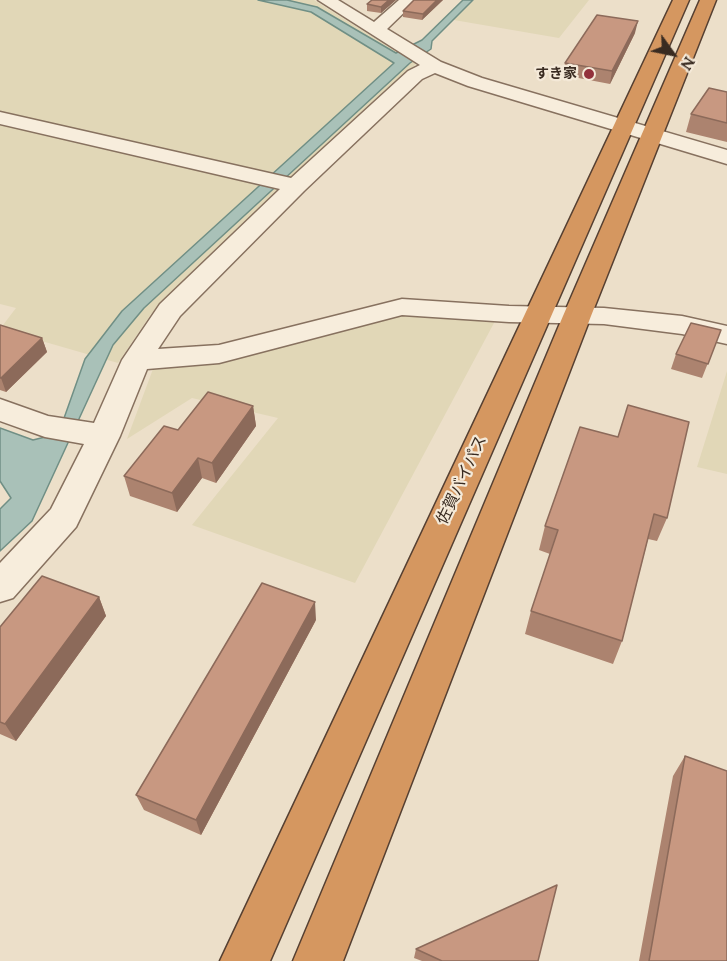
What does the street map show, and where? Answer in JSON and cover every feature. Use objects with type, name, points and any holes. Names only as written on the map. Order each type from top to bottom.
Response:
[{"type":"highway","points":[[684,11],[720,9],[724,0]]},
{"type":"highway","name":"佐賀バイパス","points":[[318,961],[577,316],[638,130],[684,11]]},
{"type":"highway","name":"佐賀バイパス","points":[[244,961],[537,315],[638,130]]},
{"type":"street","points":[[326,0],[429,62],[475,82],[727,157]]},
{"type":"street","points":[[372,28],[380,26],[409,0]]},
{"type":"street","points":[[0,587],[64,518],[93,434],[135,360],[170,310],[290,184],[429,62]]},
{"type":"street","points":[[0,118],[290,184]]},
{"type":"street","points":[[135,360],[219,354],[402,307],[537,315],[604,316],[682,325],[727,335]]},
{"type":"street","points":[[0,410],[45,426],[93,434]]},
{"type":"shaded area","points":[[0,0],[314,0],[416,64],[151,314],[118,363],[0,329],[16,308],[0,304]]},
{"type":"shaded area","points":[[258,0],[287,0],[317,7],[396,53],[422,40],[463,0],[473,0],[432,41],[431,49],[410,63],[144,308],[113,345],[32,521],[0,551],[0,509],[11,498],[0,481],[0,428],[33,440],[53,435],[63,421],[85,359],[122,311],[394,63],[311,12]]},
{"type":"shaded area","points":[[466,0],[589,0],[559,38],[448,19]]},
{"type":"shaded area","points":[[396,300],[502,308],[355,583],[192,525],[278,418],[192,398],[127,439],[153,369],[240,339]]},
{"type":"shaded area","points":[[727,371],[727,474],[697,467]]},
{"type":"building","points":[[372,0],[389,0],[381,7],[367,4]]},
{"type":"building","points":[[414,0],[437,0],[423,14],[403,11]]},
{"type":"building","points":[[597,15],[638,21],[612,71],[565,63]]},
{"type":"building","points":[[709,88],[727,92],[727,123],[691,114]]},
{"type":"building","points":[[691,323],[721,330],[708,364],[676,354]]},
{"type":"building","points":[[0,325],[42,338],[1,378],[0,378]]},
{"type":"building","points":[[208,392],[253,406],[212,463],[198,458],[172,493],[124,476],[164,426],[178,430]]},
{"type":"building","points":[[628,405],[689,422],[667,518],[654,514],[622,641],[531,611],[558,530],[545,526],[580,427],[618,437]]},
{"type":"building","points":[[42,576],[99,597],[5,724],[0,722],[0,627]]},
{"type":"building","points":[[262,583],[315,602],[196,820],[136,795]]},
{"type":"building","points":[[685,756],[727,771],[727,961],[649,961]]},
{"type":"building","points":[[557,885],[538,961],[442,961],[416,949]]},
{"type":"place","name":"すき家","points":[[589,74]]}]
